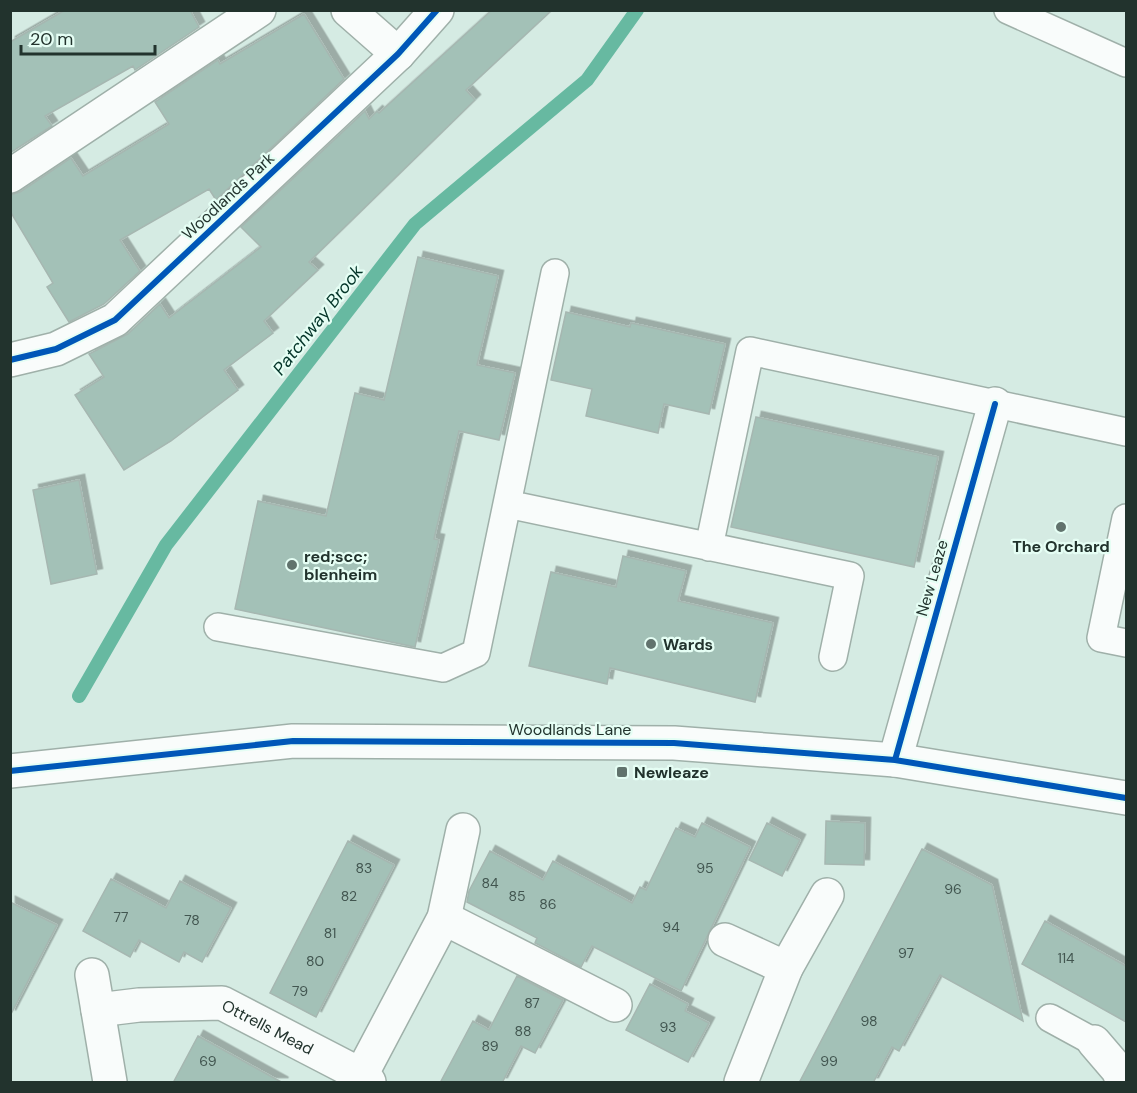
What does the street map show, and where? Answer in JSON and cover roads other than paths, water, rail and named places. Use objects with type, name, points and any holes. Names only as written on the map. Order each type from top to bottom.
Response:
[{"type":"street","points":[[10,176],[259,10]]},
{"type":"street","points":[[348,10],[398,54]]},
{"type":"street","name":"Woodlands Park","points":[[10,360],[56,349],[115,320],[398,54],[437,10]]},
{"type":"street","name":"New Leaze","points":[[896,760],[995,404]]},
{"type":"street","name":"Woodlands Lane","points":[[10,771],[293,741],[674,743],[896,760],[1126,798]]},
{"type":"street","name":"Ottrells Mead","points":[[98,1010],[139,1005],[222,1004],[365,1079],[444,918],[463,830]]},
{"type":"street","points":[[741,1083],[786,968],[827,895]]},
{"type":"street","points":[[444,918],[615,1005]]},
{"type":"street","points":[[725,940],[786,968]]},
{"type":"street","points":[[92,975],[110,1083]]},
{"type":"street","points":[[1095,1042],[1118,1070],[1123,1083]]},
{"type":"lane","points":[[1008,10],[1126,63]]},
{"type":"lane","points":[[218,627],[443,668],[476,653],[555,273]]},
{"type":"lane","points":[[710,547],[750,351],[1126,432]]},
{"type":"lane","points":[[507,504],[850,576],[833,657]]},
{"type":"lane","points":[[1126,518],[1101,638],[1126,643]]},
{"type":"lane","points":[[1050,1018],[1095,1042]]},
{"type":"waterway","name":"Patchway Brook","points":[[79,696],[166,545],[415,224],[587,80],[637,10]]},
{"type":"place","name":"The Orchard","points":[[1061,527]]},
{"type":"place","name":"red;scc; blenheim","points":[[292,565]]},
{"type":"place","name":"Wards","points":[[651,644]]},
{"type":"place","name":"Newleaze","points":[[622,772]]}]
